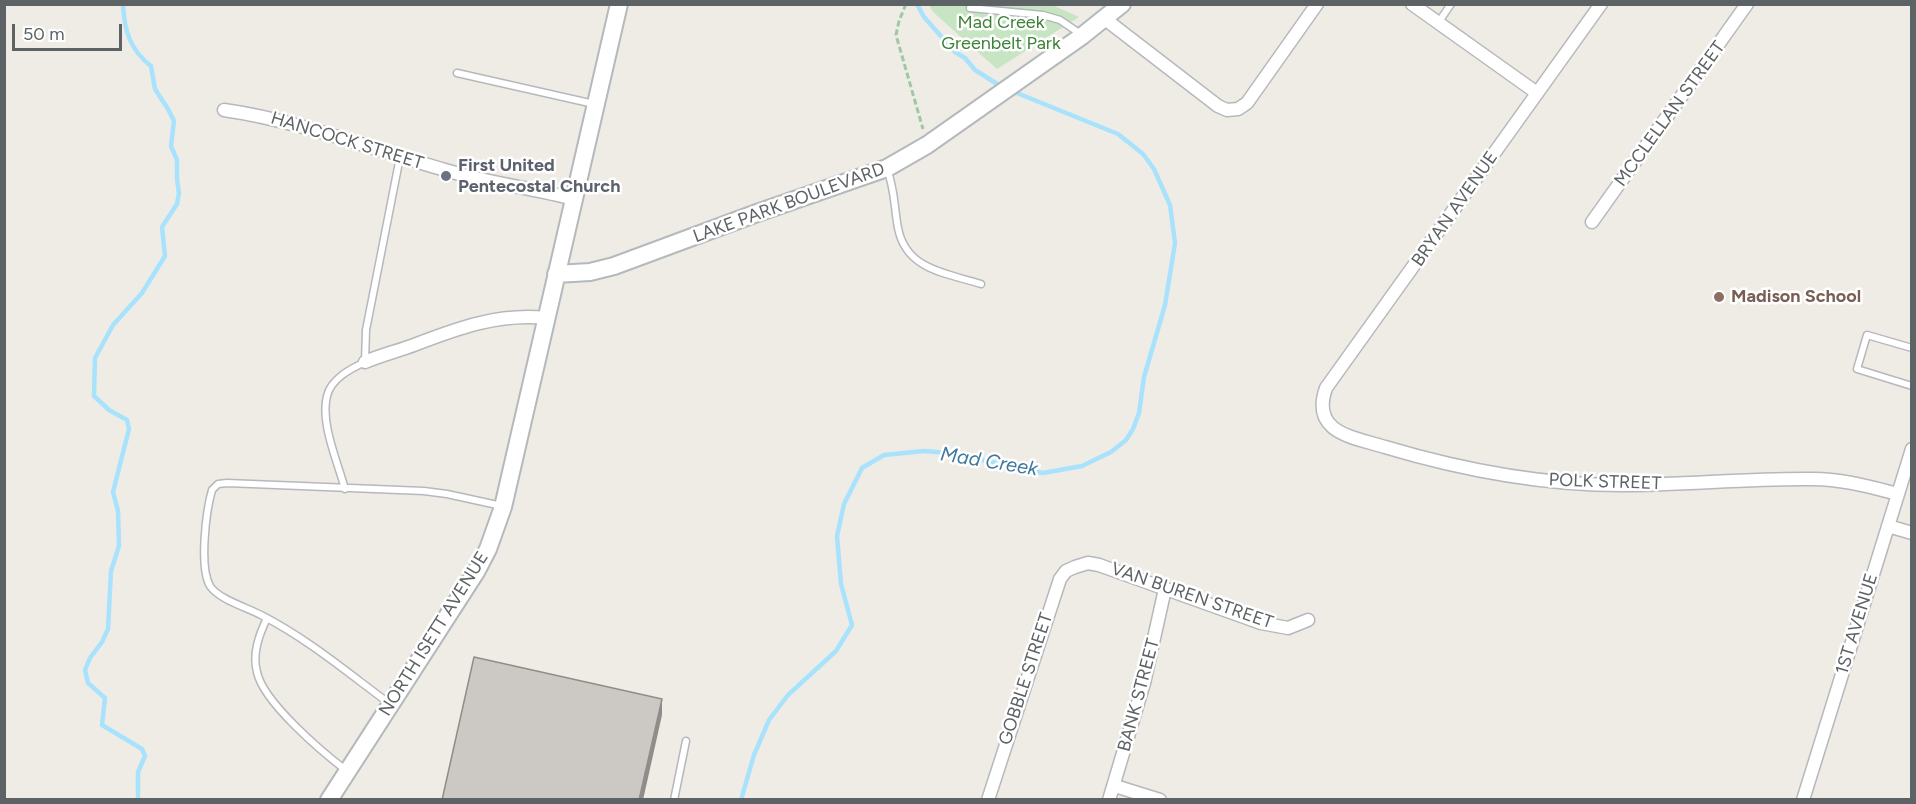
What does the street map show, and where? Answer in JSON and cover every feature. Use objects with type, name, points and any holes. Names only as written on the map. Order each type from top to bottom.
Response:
[{"type":"street","name":"NORTH ISETT AVENUE","points":[[329,800],[476,572],[492,541],[503,507],[619,4]]},
{"type":"street","name":"LAKE PARK BOULEVARD","points":[[556,274],[590,272],[614,266],[887,168],[927,145],[1016,83],[1105,19],[1122,4]]},
{"type":"street","points":[[1105,19],[1206,98],[1227,110],[1238,109],[1247,103],[1317,4]]},
{"type":"street","points":[[1412,4],[1537,93]]},
{"type":"street","name":"BRYAN AVENUE","points":[[1324,417],[1321,401],[1326,388],[1601,4]]},
{"type":"street","name":"MCCLELLAN STREET","points":[[1592,222],[1747,4]]},
{"type":"street","name":"HANCOCK STREET","points":[[224,110],[253,114],[305,127],[448,171],[574,199]]},
{"type":"street","points":[[365,362],[434,336],[498,318],[523,315],[546,318]]},
{"type":"street","name":"POLK STREET","points":[[1324,417],[1332,428],[1345,434],[1412,455],[1460,467],[1537,480],[1623,485],[1814,479],[1862,484],[1898,494]]},
{"type":"street","name":"1ST AVENUE","points":[[1803,800],[1911,449]]},
{"type":"street","points":[[1888,526],[1911,533]]},
{"type":"street","name":"VAN BUREN STREET","points":[[1075,567],[1088,563],[1099,565],[1278,627],[1288,628],[1308,620]]},
{"type":"street","name":"GOBBLE STREET","points":[[988,800],[1060,579],[1066,571],[1075,567]]},
{"type":"street","name":"BANK STREET","points":[[1109,800],[1144,684],[1165,589]]},
{"type":"street","points":[[1115,786],[1160,800]]},
{"type":"lane","points":[[1438,23],[1451,4]]},
{"type":"lane","points":[[970,8],[1043,15],[1060,20],[1082,36]]},
{"type":"lane","points":[[457,73],[596,105]]},
{"type":"lane","points":[[345,489],[327,425],[327,395],[342,375],[365,362],[366,330],[400,157]]},
{"type":"lane","points":[[887,168],[896,198],[898,229],[909,256],[923,265],[981,284]]},
{"type":"lane","points":[[1911,348],[1867,335],[1857,369],[1911,386]]},
{"type":"lane","points":[[390,704],[304,640],[267,618],[225,598],[211,587],[205,573],[205,561],[212,490],[218,484],[227,483],[447,494],[503,507]]},
{"type":"lane","points":[[267,618],[257,644],[256,671],[261,684],[282,711],[316,747],[347,772]]},
{"type":"lane","points":[[674,800],[686,741]]},
{"type":"path","points":[[906,4],[898,21],[896,35],[927,145]]},
{"type":"green space","name":"Mad Creek Greenbelt Park","points":[[929,5],[1052,5],[1079,17],[997,69],[933,12]]},
{"type":"building","points":[[474,657],[662,699],[639,800],[442,800]]},
{"type":"waterway","points":[[123,4],[127,31],[133,46],[151,66],[155,89],[174,121],[171,146],[177,160],[179,193],[177,204],[162,227],[165,256],[142,293],[113,325],[95,358],[94,396],[109,410],[127,420],[129,429],[113,492],[118,511],[119,546],[111,571],[108,629],[85,670],[88,683],[105,698],[102,725],[142,749],[145,756],[138,772],[138,800]]},
{"type":"waterway","name":"Mad Creek","points":[[917,4],[924,17],[955,52],[965,58],[975,70],[1002,87]]},
{"type":"waterway","name":"Mad Creek","points":[[741,800],[754,755],[769,720],[788,695],[836,651],[852,625],[841,584],[837,536],[844,504],[862,468],[884,455],[924,451],[949,453],[1043,473],[1082,466],[1111,452],[1126,440],[1133,429],[1139,413],[1144,377],[1165,305],[1175,243],[1170,205],[1154,169],[1143,154],[1118,134],[1012,91]]},
{"type":"place","name":"First United Pentecostal Church","points":[[446,176]]},
{"type":"place","name":"Madison School","points":[[1719,297]]}]
